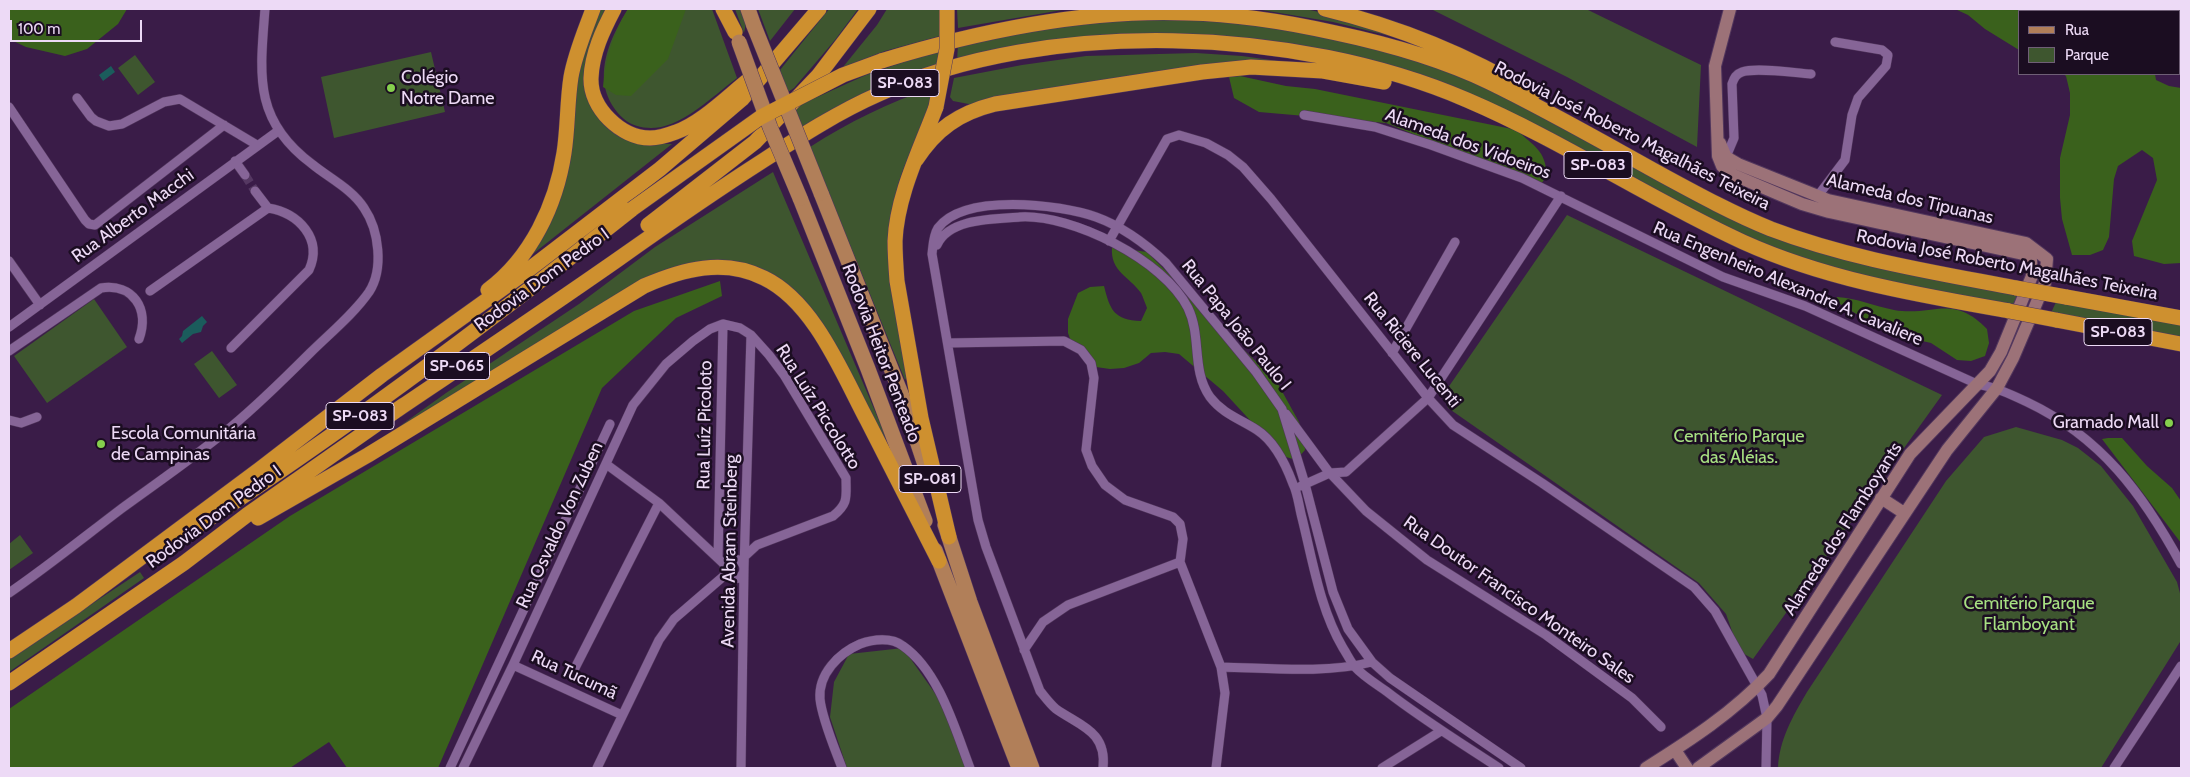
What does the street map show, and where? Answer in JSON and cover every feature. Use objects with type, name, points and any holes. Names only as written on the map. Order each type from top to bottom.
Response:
[{"type":"highway","points":[[315,425],[366,380],[492,287],[512,267],[530,243],[546,214],[560,174],[571,77],[576,56],[593,9]]},
{"type":"highway","points":[[614,9],[601,35],[591,79],[594,95],[600,108],[624,131],[636,136],[650,138],[678,132],[695,122],[781,52],[808,9]]},
{"type":"highway","points":[[723,9],[737,37]]},
{"type":"highway","name":"Rodovia Dom Pedro I","points":[[9,650],[76,606],[260,470],[315,425],[523,274],[660,169],[729,111],[819,9]]},
{"type":"highway","name":"Rodovia Dom Pedro I","points":[[9,683],[184,563],[254,510],[397,410],[669,210],[755,142],[822,71],[869,9]]},
{"type":"highway","points":[[948,9],[947,49],[936,107],[908,181],[898,222],[896,240],[897,280],[921,418],[949,537]]},
{"type":"highway","points":[[1325,9],[1403,32],[1485,66],[1683,186]]},
{"type":"highway","name":"Rodovia José Roberto Magalhães Teixeira","points":[[76,606],[322,443],[534,287],[632,209],[761,116],[842,75],[880,61],[966,38],[1022,26],[1094,16],[1187,13],[1280,21],[1370,40],[1458,69],[1537,107],[1743,217],[1804,240],[1884,262],[2181,318]]},
{"type":"highway","name":"SP-083","points":[[397,410],[554,304],[664,226],[805,133],[883,92],[906,82],[1006,55],[1080,45],[1150,41],[1207,41],[1278,49],[1388,73],[1438,88],[1493,111],[1534,131],[1667,204],[1744,242],[1771,253],[1861,281],[2181,344]]},
{"type":"highway","points":[[916,160],[925,146],[941,129],[953,120],[978,108],[1168,77],[1251,67],[1323,71],[1389,83],[1447,100],[1534,131]]},
{"type":"highway","points":[[184,563],[368,455],[644,286],[688,269],[709,267],[729,268],[763,278],[779,286],[807,316],[839,368],[940,561]]},
{"type":"main road","name":"Rodovia Heitor Penteado","points":[[727,9],[770,127],[868,369],[1019,768]]},
{"type":"main road","name":"Rodovia Heitor Penteado","points":[[748,9],[902,396],[970,602],[1032,768]]},
{"type":"street","points":[[9,593],[231,427],[270,393],[350,314],[369,291],[376,272],[378,250],[374,228],[364,208],[353,195],[293,148],[278,130],[270,113],[264,90],[262,63],[265,9]]},
{"type":"street","points":[[1726,156],[1717,137],[1715,66],[1730,9]]},
{"type":"street","points":[[1815,202],[1845,160],[1852,115],[1858,98],[1886,66],[1888,55],[1882,50],[1835,42]]},
{"type":"street","points":[[1726,156],[1734,138],[1732,84],[1735,76],[1752,70],[1811,74]]},
{"type":"street","points":[[77,98],[90,117],[96,122],[109,126],[122,124],[164,102],[175,99],[186,102],[257,145]]},
{"type":"street","points":[[9,107],[84,220],[89,224],[95,225],[224,125]]},
{"type":"street","name":"Alameda dos Vidoeiros","points":[[1304,115],[1375,127],[1431,144],[1522,178],[1561,196]]},
{"type":"street","name":"Rua Alberto Macchi","points":[[9,328],[278,130]]},
{"type":"street","name":"Rua Riciere Lucenti","points":[[1109,241],[1167,139],[1180,135],[1206,143],[1228,155],[1243,167],[1271,199],[1428,398],[1453,425],[1694,587],[1715,611],[1766,705],[1768,718]]},
{"type":"street","name":"Alameda dos Tipuanas","points":[[1717,137],[1718,156],[1722,166],[1731,174],[1778,186]]},
{"type":"street","name":"Alameda dos Tipuanas","points":[[1726,156],[1778,186],[1815,202],[1983,239],[2026,243],[2047,259]]},
{"type":"street","points":[[235,161],[245,175]]},
{"type":"street","points":[[231,348],[309,270],[314,260],[310,236],[302,225],[291,215],[280,210],[268,208],[255,191]]},
{"type":"street","points":[[1294,488],[1330,473],[1346,472],[1428,398],[1561,196]]},
{"type":"street","name":"Rua Engenheiro Alexandre A. Cavaliere","points":[[1561,196],[1657,246],[1723,277],[1806,306],[1977,384]]},
{"type":"street","name":"Rua Papa João Paulo I","points":[[932,254],[937,229],[955,214],[1002,205],[1026,204],[1072,210],[1097,217],[1152,250],[1166,263],[1256,372],[1282,409],[1305,484],[1333,592],[1348,628],[1372,662],[1390,678],[1521,768]]},
{"type":"street","points":[[150,291],[268,208]]},
{"type":"street","name":"Rua Papa João Paulo I","points":[[932,254],[940,236],[952,228],[968,224],[1032,216],[1074,224],[1109,241],[1159,274],[1177,292],[1188,309],[1195,335],[1198,373],[1209,395],[1227,414],[1258,430],[1273,446],[1294,488],[1324,607],[1338,638],[1354,666],[1415,714],[1499,768]]},
{"type":"street","name":"Alameda dos Tipuanas","points":[[1983,239],[2023,254],[2031,260]]},
{"type":"street","points":[[1392,353],[1455,242]]},
{"type":"street","points":[[932,254],[978,520],[986,547],[1040,691],[1054,708],[1086,727],[1095,737],[1102,746],[1103,768]]},
{"type":"street","points":[[1698,768],[1768,718],[1946,450],[1997,388],[2013,358],[2045,283],[2047,259],[2031,260]]},
{"type":"street","name":"Alameda dos Flamboyants","points":[[1646,768],[1675,750],[1757,688],[1777,663],[1910,454],[1990,371],[2001,352],[2032,276],[2031,260]]},
{"type":"street","points":[[9,261],[40,305]]},
{"type":"street","points":[[9,351],[101,288],[114,286],[131,294],[139,304],[143,328],[140,339]]},
{"type":"street","points":[[723,324],[740,328],[752,335]]},
{"type":"street","name":"Rua Osvaldo Von Zuben","points":[[463,768],[633,405],[666,364],[710,329],[723,324]]},
{"type":"street","name":"Rua Luíz Picoloto","points":[[721,561],[723,324]]},
{"type":"street","name":"Avenida Abram Steinberg","points":[[741,768],[744,568],[752,335]]},
{"type":"street","name":"Rua Luíz Piccolotto","points":[[745,556],[757,545],[833,516],[843,508],[846,496],[846,478],[784,375],[752,335]]},
{"type":"street","points":[[948,343],[1064,341],[1081,350],[1091,363],[1094,378],[1086,450],[1092,466],[1105,485],[1125,500],[1172,517],[1180,524],[1183,539],[1180,562],[1220,667],[1225,693],[1215,761],[1216,768]]},
{"type":"street","points":[[1977,384],[1997,388],[2045,411],[2077,430],[2102,452],[2150,510],[2181,564]]},
{"type":"street","name":"Rua Doutor Francisco Monteiro Sales","points":[[1282,409],[1330,473],[1366,511],[1428,560],[1546,635],[1632,698],[1661,726]]},
{"type":"street","points":[[9,420],[21,424],[37,417]]},
{"type":"street","name":"Rua Osvaldo Von Zuben","points":[[450,768],[610,424]]},
{"type":"street","points":[[606,464],[659,503],[721,561],[725,575],[735,580],[740,578],[744,568],[738,559],[733,558],[721,561]]},
{"type":"street","points":[[1882,498],[1904,514]]},
{"type":"street","points":[[575,668],[659,503]]},
{"type":"street","points":[[1024,650],[1043,622],[1055,612],[1068,605],[1180,562]]},
{"type":"street","points":[[597,768],[659,640],[674,620],[725,575]]},
{"type":"street","points":[[842,768],[820,699],[824,678],[834,662],[848,649],[865,642],[894,640],[905,647],[928,672],[942,697],[970,768]]},
{"type":"street","points":[[1220,667],[1354,666],[1372,662]]},
{"type":"street","name":"Rua Tucumã","points":[[513,664],[622,715]]},
{"type":"street","points":[[2116,768],[2181,666]]},
{"type":"street","points":[[1766,768],[1768,718]]},
{"type":"street","points":[[1382,768],[1441,731]]},
{"type":"street","points":[[1675,750],[1688,768]]},
{"type":"green space","points":[[9,9],[127,9],[118,24],[87,49],[65,56],[26,47],[9,39]]},
{"type":"green space","points":[[600,9],[605,9],[597,28],[588,98],[593,111],[614,133],[644,143],[672,144],[529,257],[573,104],[584,46]]},
{"type":"green space","points":[[628,9],[712,9],[737,78],[704,105],[677,122],[663,127],[651,128],[639,127],[624,119],[613,107],[604,79],[605,65],[613,36]]},
{"type":"green space","points":[[628,9],[686,9],[668,59],[631,96],[616,95],[603,87],[611,46],[618,27]]},
{"type":"green space","points":[[735,9],[741,9],[746,23],[744,33]]},
{"type":"green space","points":[[758,9],[795,9],[770,41]]},
{"type":"green space","points":[[829,9],[858,9],[835,40],[794,88],[788,92],[780,70]]},
{"type":"green space","points":[[887,9],[941,9],[940,36],[885,51],[843,67],[877,25]]},
{"type":"green space","points":[[957,9],[1068,9],[958,28]]},
{"type":"green space","points":[[1256,9],[1305,9],[1334,15],[1402,39],[1333,22]]},
{"type":"green space","points":[[1431,9],[1586,9],[1701,65],[1697,147],[1567,77]]},
{"type":"green space","points":[[1955,9],[2032,10],[2018,10],[2018,49],[1985,29],[1968,15]]},
{"type":"green space","points":[[2146,9],[2150,10],[2100,10]]},
{"type":"green space","points":[[1162,19],[1241,23],[1295,31],[1355,43],[1438,68],[1491,90],[1718,211],[2017,296],[2014,306],[1844,272],[1744,237],[1469,96],[1203,37],[957,61],[958,45],[1030,30],[1098,22]]},
{"type":"green space","points":[[939,50],[937,66],[801,129],[793,108],[866,75]]},
{"type":"green space","points":[[431,52],[445,112],[334,138],[321,77]]},
{"type":"green space","points":[[1196,53],[1242,56],[1300,64],[974,105],[953,101],[950,97],[954,78],[1022,65],[1086,56]]},
{"type":"green space","points":[[135,55],[155,82],[138,95],[118,68]]},
{"type":"green space","points":[[2064,75],[2155,75],[2156,80],[2169,86],[2181,88],[2181,263],[2164,264],[2134,256],[2132,241],[2157,180],[2153,158],[2142,150],[2118,166],[2114,179],[2109,237],[2103,250],[2090,255],[2072,255],[2062,219],[2060,198],[2060,158],[2070,115],[2070,93]]},
{"type":"green space","points":[[1240,76],[1286,86],[1315,89],[1517,130],[1538,149],[1544,159],[1547,175],[1540,186],[1386,123],[1259,112],[1234,98],[1229,77]]},
{"type":"green space","points":[[933,88],[926,114],[901,176],[892,212],[890,259],[895,306],[908,375],[905,380],[810,147],[870,113]]},
{"type":"green space","points":[[773,172],[898,465],[788,289],[700,263],[386,436],[446,393],[579,304],[655,247]]},
{"type":"green space","name":"Cemitério Parque das Aléias.","points":[[1567,215],[1942,395],[1753,659],[1739,651],[1726,614],[1699,583],[1448,408],[1443,395]]},
{"type":"green space","points":[[1112,247],[1147,252],[1278,384],[1299,422],[1304,436],[1305,450],[1296,460],[1283,456],[1223,391],[1179,354],[1151,353],[1139,363],[1124,368],[1110,369],[1096,367],[1073,347],[1068,333],[1068,319],[1078,293],[1090,287],[1104,286],[1111,307],[1115,312],[1119,316],[1132,320],[1141,321],[1147,308],[1141,293],[1117,268],[1112,255]]},
{"type":"green space","points":[[720,281],[722,296],[676,318],[602,388],[438,768],[347,768],[329,742],[290,768],[9,768],[9,709],[290,516],[634,311]]},
{"type":"green space","points":[[1837,297],[1894,310],[1952,309],[1963,312],[1975,318],[1987,329],[1989,343],[1985,356],[1971,361],[1957,360],[1931,343],[1888,333],[1835,301]]},
{"type":"green space","points":[[94,299],[127,347],[47,403],[14,356]]},
{"type":"green space","points":[[2056,302],[2181,325],[2181,338],[2051,313]]},
{"type":"green space","points":[[212,351],[237,385],[219,398],[194,364]]},
{"type":"green space","name":"Cemitério Parque Flamboyant","points":[[2016,427],[2062,440],[2078,448],[2101,466],[2133,506],[2177,582],[2181,597],[2180,642],[2101,768],[1778,768],[1784,738],[1807,692],[1946,481],[1984,437]]},
{"type":"green space","points":[[2122,438],[2147,466],[2172,488],[2181,501],[2181,543],[2102,439]]},
{"type":"green space","points":[[20,535],[33,553],[9,570],[9,544]]},
{"type":"green space","points":[[140,572],[144,578],[9,672],[9,659]]},
{"type":"green space","points":[[903,648],[939,699],[966,768],[847,768],[830,717],[834,682],[849,654]]},
{"type":"shaded area","points":[[111,66],[115,72],[103,81],[99,75]]},
{"type":"shaded area","points":[[202,316],[207,322],[201,332],[193,334],[182,343],[179,339],[183,331]]},
{"type":"tunnel","points":[[245,175],[255,191]]},
{"type":"place","name":"Colégio Notre Dame","points":[[391,88]]},
{"type":"place","name":"Gramado Mall","points":[[2169,423]]},
{"type":"place","name":"Escola Comunitária de Campinas","points":[[101,444]]}]
